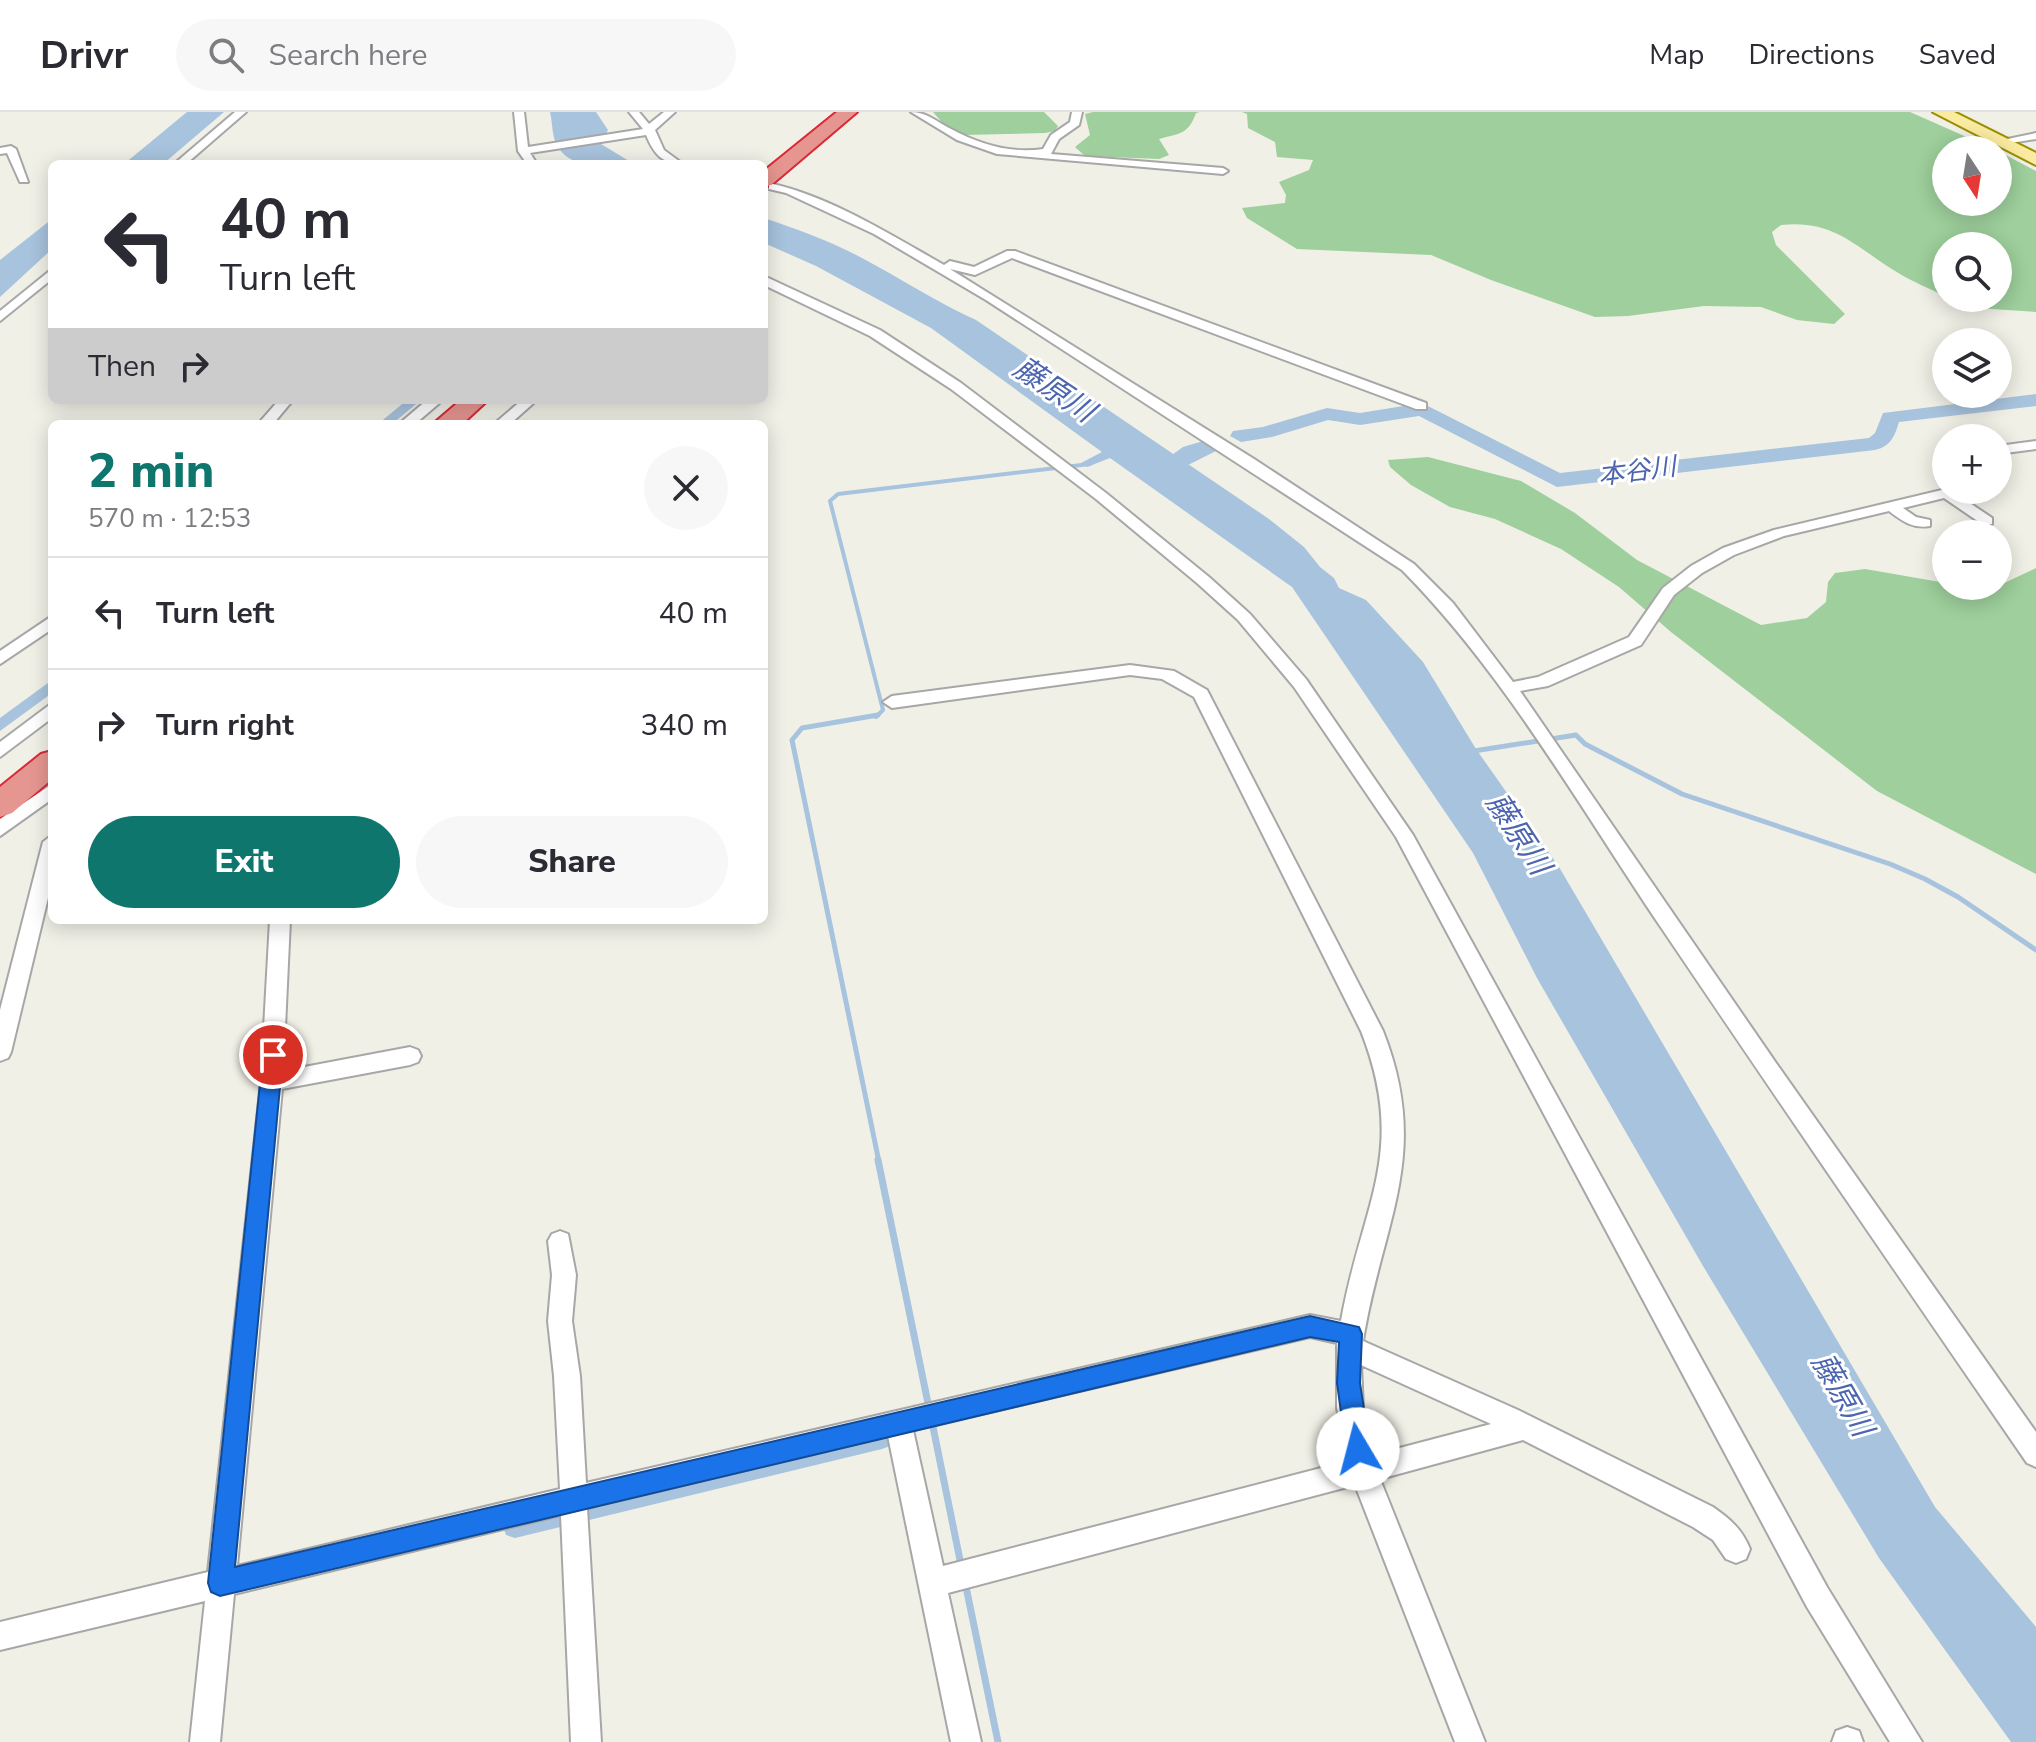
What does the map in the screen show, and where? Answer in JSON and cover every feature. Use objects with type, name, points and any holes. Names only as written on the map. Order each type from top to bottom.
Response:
[{"type":"highway","points":[[768,165],[834,112]]},
{"type":"highway","points":[[769,184],[848,112]]},
{"type":"highway","points":[[451,420],[471,404]]},
{"type":"highway","points":[[471,420],[490,404]]},
{"type":"highway","points":[[7,805],[48,747]]},
{"type":"highway","points":[[7,805],[48,766]]},
{"type":"main road","points":[[1941,112],[1987,136]]},
{"type":"main road","points":[[2012,149],[2036,160]]},
{"type":"street","points":[[184,160],[241,112]]},
{"type":"street","points":[[519,112],[523,151],[529,160]]},
{"type":"street","points":[[634,112],[649,131],[659,152],[672,160]]},
{"type":"street","points":[[523,151],[649,131],[670,112]]},
{"type":"street","points":[[916,112],[939,136],[1013,156],[1223,171]]},
{"type":"street","points":[[1034,156],[1050,150],[1053,139],[1075,123],[1077,112]]},
{"type":"street","points":[[2012,140],[2036,136]]},
{"type":"street","points":[[0,151],[11,149],[24,180]]},
{"type":"street","points":[[769,184],[878,232],[924,259],[1249,462],[1408,567],[1447,606],[1509,688],[1768,1069],[2036,1454]]},
{"type":"street","points":[[924,259],[934,258],[960,270],[975,271],[1011,254],[1421,406]]},
{"type":"street","points":[[0,317],[48,276]]},
{"type":"street","points":[[768,282],[875,333],[956,386],[1059,463],[1244,617],[1300,683],[1404,835],[1817,1597],[1907,1742]]},
{"type":"street","points":[[268,420],[282,404]]},
{"type":"street","points":[[411,420],[431,404]]},
{"type":"street","points":[[506,420],[525,404]]},
{"type":"street","points":[[2012,448],[2036,445]]},
{"type":"street","points":[[1509,688],[1542,682],[1635,641],[1642,635],[1658,604],[1691,572],[1765,537],[1932,497]]},
{"type":"street","points":[[1966,504],[1986,520]]},
{"type":"street","points":[[1891,506],[1912,521],[1925,523]]},
{"type":"street","points":[[0,659],[48,624]]},
{"type":"street","points":[[892,702],[1130,670],[1160,671],[1184,680],[1201,694],[1372,1031],[1386,1068],[1394,1110],[1393,1151],[1350,1341],[1348,1383],[1358,1449],[1379,1518],[1470,1742]]},
{"type":"street","points":[[0,751],[48,712]]},
{"type":"street","points":[[7,805],[48,791]]},
{"type":"street","points":[[7,805],[48,808]]},
{"type":"street","points":[[0,1052],[48,858]]},
{"type":"street","points":[[205,1742],[272,1082],[280,924]]},
{"type":"street","points":[[272,1082],[410,1056]]},
{"type":"street","points":[[560,1241],[564,1275],[560,1321],[567,1376],[586,1742]]},
{"type":"street","points":[[0,1636],[898,1421],[1310,1326],[1350,1341],[1716,1524],[1728,1535],[1736,1549]]},
{"type":"street","points":[[898,1421],[966,1742]]},
{"type":"street","points":[[932,1583],[1521,1427]]},
{"type":"green space","points":[[933,112],[1044,112],[1058,126],[1055,131],[1045,133],[962,135],[947,128]]},
{"type":"green space","points":[[1200,112],[1182,132],[1159,139],[1169,155],[1159,159],[1085,156],[1075,147],[1090,135],[1085,114]]},
{"type":"green space","points":[[1242,112],[1910,112],[1964,136],[1932,136],[1932,216],[2012,216],[2012,158],[2036,171],[2036,312],[2012,310],[2012,232],[1932,232],[1932,290],[1831,231],[1800,224],[1781,225],[1772,232],[1776,245],[1845,314],[1834,324],[1797,320],[1761,307],[1704,306],[1595,317],[1431,255],[1297,249],[1247,218],[1242,208],[1285,203],[1286,195],[1279,182],[1309,170],[1313,160],[1277,157],[1275,142],[1248,128],[1247,114]]},
{"type":"green space","points":[[1428,457],[1521,481],[1575,513],[1637,560],[1761,625],[1807,618],[1826,602],[1828,582],[1835,573],[1865,569],[1932,581],[1932,600],[2012,600],[2012,579],[2036,568],[2036,874],[1877,791],[1671,632],[1619,587],[1561,549],[1495,519],[1450,507],[1411,485],[1390,467],[1388,460]]},
{"type":"water","points":[[187,112],[224,112],[168,160],[129,160]]},
{"type":"water","points":[[550,112],[596,112],[608,130],[601,144],[627,160],[572,160],[559,149]]},
{"type":"water","name":"藤原川","points":[[768,219],[850,252],[976,320],[1269,519],[1304,547],[1320,567],[1334,578],[1339,588],[1366,600],[1423,662],[1476,749],[1559,867],[1935,1507],[2036,1627],[2036,1742],[2011,1742],[1879,1558],[1703,1266],[1537,978],[1473,853],[1292,587],[1110,458],[1087,467],[1081,463],[1102,452],[931,328],[816,266],[768,245]]},
{"type":"water","points":[[48,222],[48,253],[0,297],[0,260]]},
{"type":"waterway","name":"本谷川","points":[[1241,436],[1265,433],[1327,414],[1360,419],[1422,409],[1557,480],[1875,444],[1885,435],[1890,417],[2036,400]]},
{"type":"waterway","points":[[389,420],[410,404]]},
{"type":"waterway","name":"本谷川","points":[[1166,467],[1210,445]]},
{"type":"waterway","points":[[878,715],[883,710],[830,501],[838,494],[1090,464]]},
{"type":"waterway","points":[[0,726],[48,688]]},
{"type":"waterway","points":[[878,715],[802,728],[792,740],[879,1162]]},
{"type":"waterway","points":[[1474,751],[1576,735],[1585,744],[1682,794],[1890,864],[1925,879],[1958,897],[2036,950]]},
{"type":"waterway","points":[[878,1160],[929,1408]]},
{"type":"waterway","points":[[932,1422],[961,1565]]},
{"type":"waterway","points":[[515,1526],[882,1438]]},
{"type":"waterway","points":[[965,1582],[998,1742]]},
{"type":"route","points":[[273,1055],[224,1574],[220,1583],[1310,1326],[1351,1334],[1348,1383],[1358,1449]]}]
